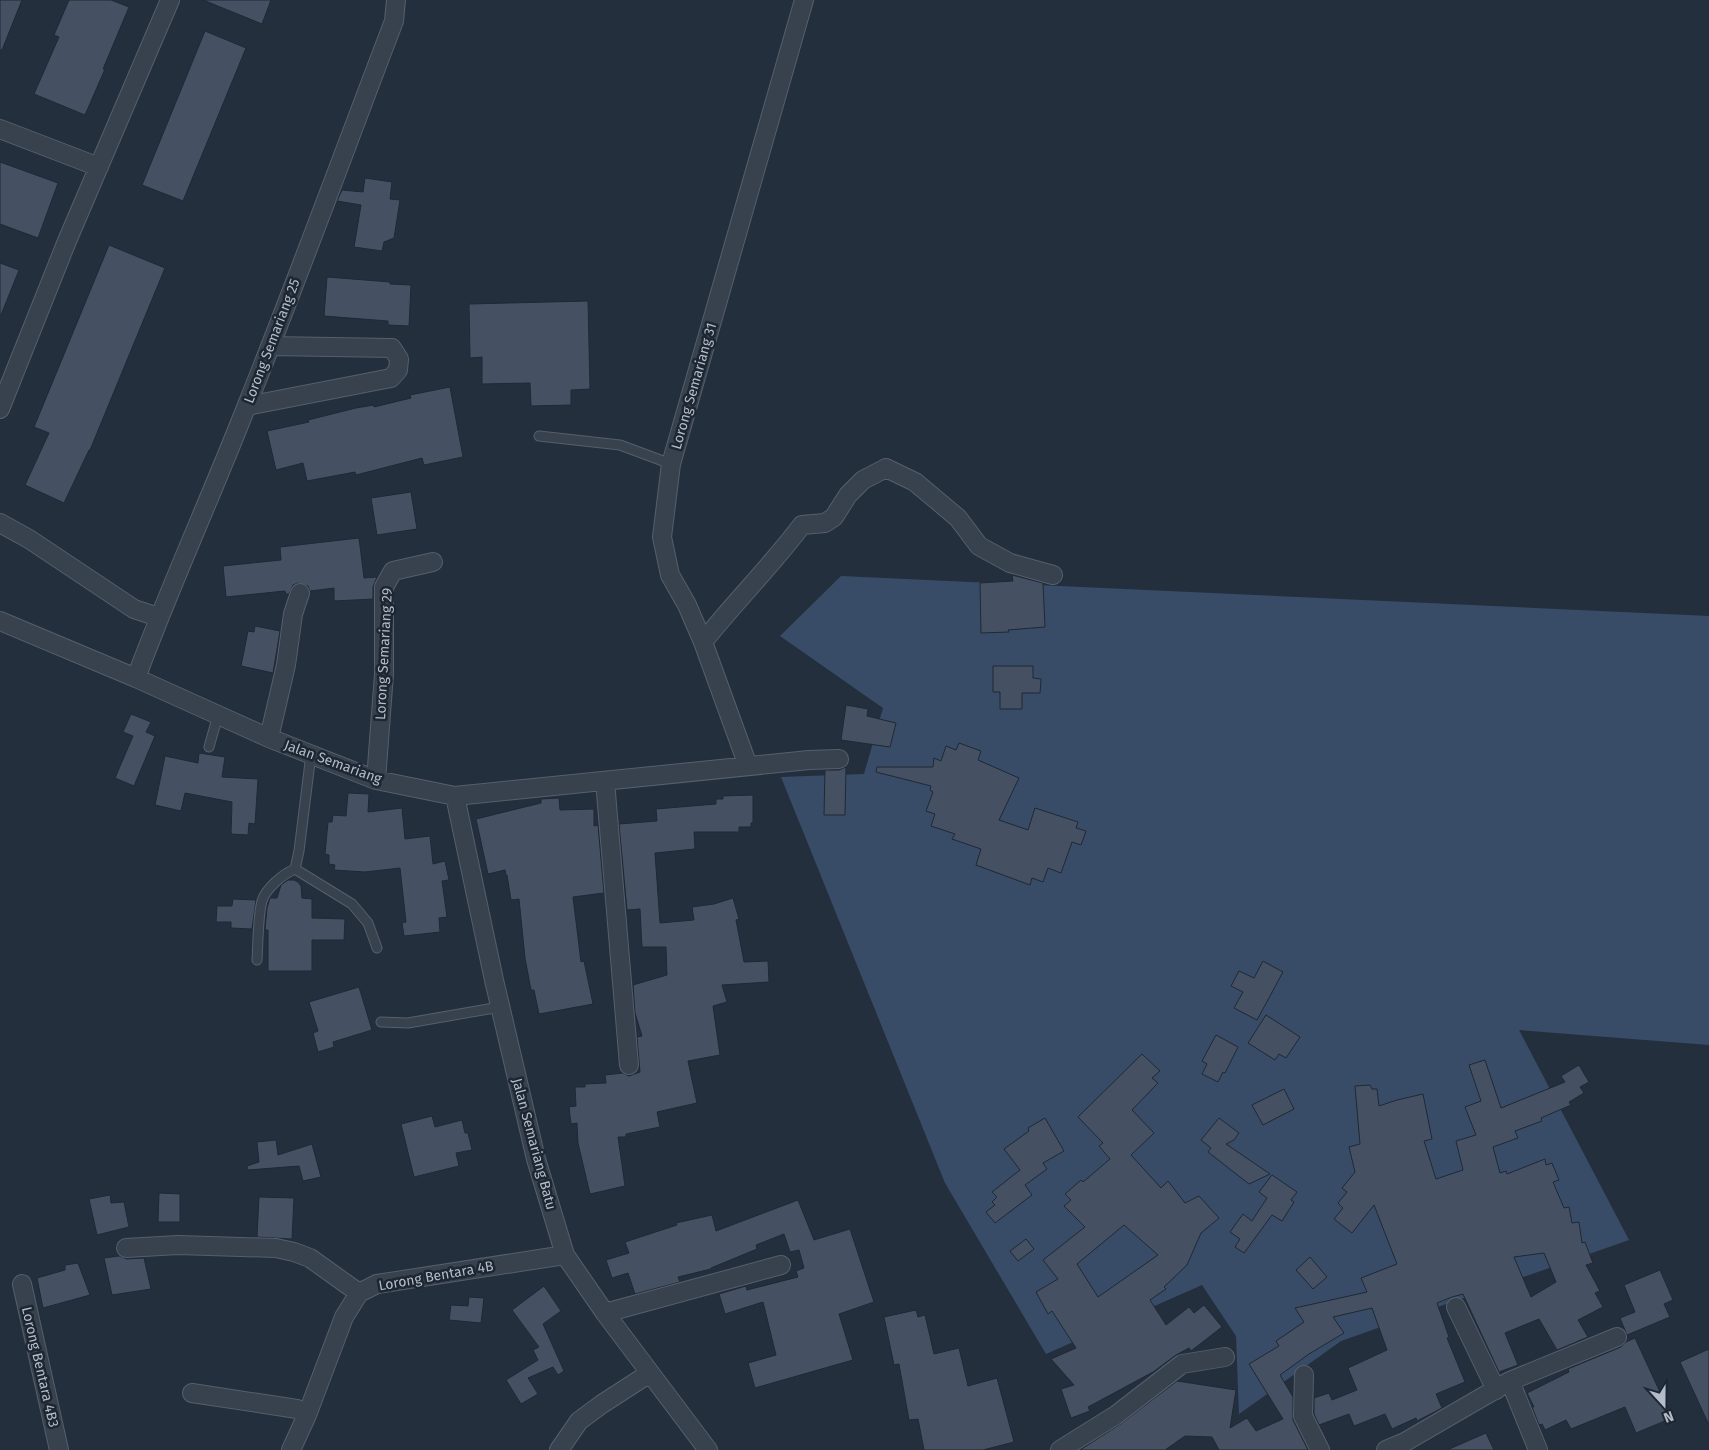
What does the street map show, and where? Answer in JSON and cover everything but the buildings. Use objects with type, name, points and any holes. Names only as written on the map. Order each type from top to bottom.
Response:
[{"type":"street","points":[[0,408],[67,241],[170,0]]},
{"type":"street","name":"Lorong Semariang 25","points":[[136,678],[158,617],[247,406],[394,21],[396,0]]},
{"type":"street","name":"Lorong Semariang 31","points":[[748,766],[703,642],[687,605],[670,576],[662,537],[671,464],[804,0]]},
{"type":"street","points":[[0,129],[99,167]]},
{"type":"street","points":[[247,406],[391,378],[398,370],[399,359],[392,348],[270,346]]},
{"type":"street","points":[[703,642],[737,600],[777,558],[802,526],[825,523],[834,517],[848,495],[863,480],[886,468],[915,482],[958,518],[979,546],[1010,563],[1053,575]]},
{"type":"street","points":[[0,523],[29,539],[134,609],[158,617]]},
{"type":"street","name":"Lorong Semariang 29","points":[[376,780],[384,674],[384,587],[393,571],[433,562]]},
{"type":"street","points":[[269,738],[286,665],[293,614],[300,593]]},
{"type":"street","name":"Jalan Semariang","points":[[0,621],[136,678],[269,738],[376,780],[455,796],[809,760],[839,759]]},
{"type":"street","points":[[605,782],[629,1065]]},
{"type":"street","name":"Jalan Semariang Batu","points":[[455,796],[471,878],[536,1159],[565,1255],[604,1314],[708,1450]]},
{"type":"street","points":[[126,1248],[178,1245],[276,1248],[310,1258],[360,1294]]},
{"type":"street","name":"Lorong Bentara 4B","points":[[291,1450],[307,1416],[344,1317],[360,1294],[377,1284],[565,1255]]},
{"type":"street","points":[[604,1314],[782,1265]]},
{"type":"street","name":"Lorong Bentara 4B3","points":[[22,1284],[59,1450]]},
{"type":"street","points":[[1456,1307],[1538,1450]]},
{"type":"street","points":[[1386,1450],[1405,1442],[1503,1386],[1617,1337]]},
{"type":"street","points":[[1060,1450],[1116,1415],[1182,1364],[1225,1358]]},
{"type":"street","points":[[559,1450],[579,1421],[650,1373]]},
{"type":"street","points":[[1304,1375],[1303,1416],[1320,1450]]},
{"type":"street","points":[[192,1393],[297,1409],[307,1416]]},
{"type":"lane","points":[[540,436],[620,445],[671,464]]},
{"type":"lane","points":[[209,747],[218,715]]},
{"type":"lane","points":[[295,869],[311,754]]},
{"type":"lane","points":[[295,869],[352,904],[368,923],[377,948]]},
{"type":"lane","points":[[257,960],[262,902],[266,893],[287,872],[295,869]]},
{"type":"lane","points":[[381,1022],[408,1023],[500,1007]]},
{"type":"water","points":[[841,576],[1709,616],[1709,1045],[1519,1030],[1629,1240],[1341,1341],[1239,1414],[1236,1336],[1202,1285],[1046,1354],[945,1183],[781,777],[864,774],[883,708],[780,636]]}]
